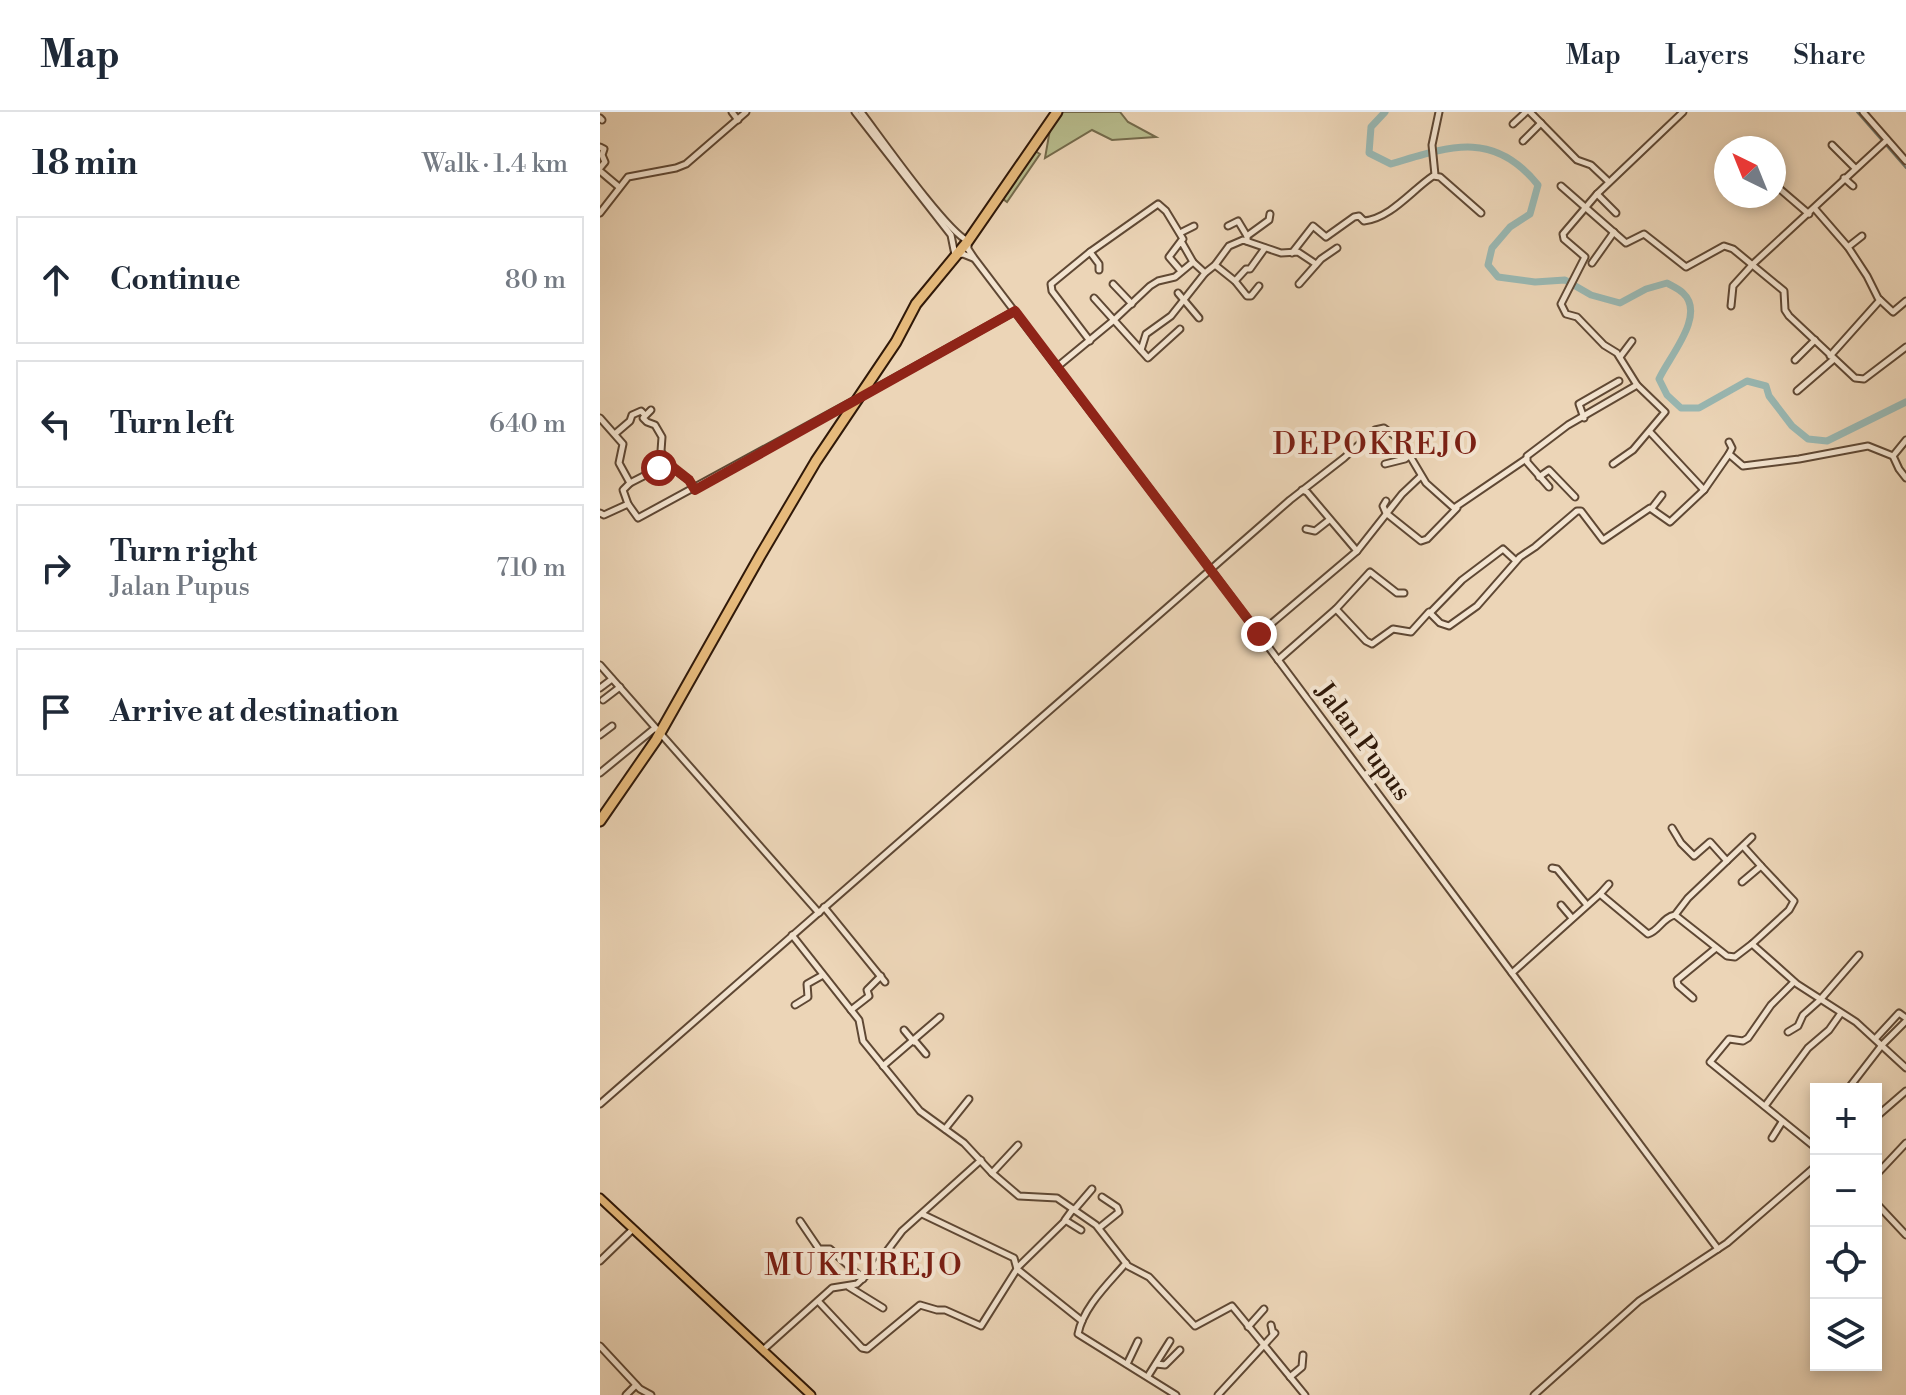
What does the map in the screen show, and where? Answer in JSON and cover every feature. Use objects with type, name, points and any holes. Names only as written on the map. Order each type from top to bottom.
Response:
[{"type":"highway","points":[[600,821],[657,731],[816,461],[896,342],[916,304],[968,241],[1057,112]]},
{"type":"main road","points":[[600,1198],[811,1395]]},
{"type":"street","points":[[732,112],[738,120]]},
{"type":"street","points":[[600,213],[628,177],[686,164],[746,112]]},
{"type":"street","name":"Jalan Pupus","points":[[858,112],[960,237],[968,241],[968,249],[974,258],[1718,1249]]},
{"type":"street","name":"Jalan Pupus","points":[[858,112],[951,235],[955,255]]},
{"type":"street","points":[[1439,112],[1432,145],[1435,175],[1481,213]]},
{"type":"street","points":[[1513,124],[1528,112],[1577,160],[1591,165],[1609,182]]},
{"type":"street","points":[[1613,464],[1633,450],[1665,412],[1637,385],[1621,358],[1579,318],[1563,310],[1561,304],[1567,287],[1585,256],[1564,239],[1563,234],[1597,194],[1683,112]]},
{"type":"street","points":[[1863,112],[1885,142],[1906,161]]},
{"type":"street","points":[[1523,141],[1541,123]]},
{"type":"street","points":[[1731,306],[1733,286],[1753,264],[1885,142]]},
{"type":"street","points":[[1832,145],[1855,168]]},
{"type":"street","points":[[600,147],[604,150],[602,155],[605,162],[600,170],[619,187]]},
{"type":"street","points":[[1292,253],[1313,226],[1326,237],[1354,217],[1372,220],[1435,175]]},
{"type":"street","points":[[1844,178],[1853,186]]},
{"type":"street","points":[[1561,186],[1629,244],[1639,235],[1646,235],[1686,267],[1724,246],[1753,264],[1784,291],[1786,313],[1855,378],[1861,380],[1906,347]]},
{"type":"street","points":[[1597,194],[1616,213]]},
{"type":"street","points":[[1786,194],[1809,214]]},
{"type":"street","points":[[1090,341],[1050,287],[1090,252],[1158,204],[1180,233],[1193,262],[1205,273]]},
{"type":"street","points":[[1815,209],[1848,247],[1880,300],[1893,312],[1906,301]]},
{"type":"street","points":[[1141,350],[1147,333],[1171,316],[1229,246],[1247,238],[1269,220],[1270,214]]},
{"type":"street","points":[[1228,226],[1238,221],[1247,238],[1265,248],[1298,252],[1316,264]]},
{"type":"street","points":[[1180,233],[1194,226]]},
{"type":"street","points":[[1592,263],[1614,232]]},
{"type":"street","points":[[1848,247],[1862,236]]},
{"type":"street","points":[[1181,271],[1169,257],[1183,240]]},
{"type":"street","points":[[1235,281],[1246,269],[1250,269],[1265,248]]},
{"type":"street","points":[[1299,284],[1316,264],[1337,248]]},
{"type":"street","points":[[1090,252],[1099,264],[1099,270]]},
{"type":"street","points":[[955,255],[974,258]]},
{"type":"street","points":[[1057,367],[1155,282],[1172,278],[1193,262]]},
{"type":"street","points":[[1215,265],[1249,297],[1259,286]]},
{"type":"street","points":[[1113,284],[1132,304]]},
{"type":"street","points":[[1178,293],[1199,318]]},
{"type":"street","points":[[1094,298],[1150,358],[1180,329]]},
{"type":"street","points":[[1797,391],[1832,357],[1880,300]]},
{"type":"street","points":[[667,464],[630,483],[623,490],[637,519],[695,490],[1015,311]]},
{"type":"street","points":[[1795,360],[1815,340]]},
{"type":"street","points":[[1621,358],[1632,341]]},
{"type":"street","points":[[1584,418],[1579,404],[1619,381]]},
{"type":"street","points":[[1386,501],[1383,509],[1386,513],[1421,541],[1427,539],[1458,508],[1526,459],[1543,442],[1637,385]]},
{"type":"street","points":[[645,414],[651,410]]},
{"type":"street","points":[[616,433],[636,413],[641,411],[645,414]]},
{"type":"street","points":[[645,414],[645,422],[653,422],[662,436],[661,451],[667,464],[689,480],[695,490]]},
{"type":"street","points":[[600,418],[616,433],[624,447],[619,463],[630,483]]},
{"type":"street","points":[[600,1104],[1301,490],[1381,428],[1398,437],[1421,476],[1439,496],[1458,508]]},
{"type":"street","points":[[1650,432],[1704,490]]},
{"type":"street","points":[[1893,456],[1906,440]]},
{"type":"street","points":[[1652,508],[1670,522],[1704,490],[1729,454],[1732,448],[1729,442]]},
{"type":"street","points":[[1729,454],[1743,466],[1868,446],[1893,456],[1906,478]]},
{"type":"street","points":[[1385,464],[1410,455]]},
{"type":"street","points":[[1526,459],[1549,487]]},
{"type":"street","points":[[1539,477],[1549,470],[1575,497]]},
{"type":"street","points":[[1259,634],[1357,551],[1386,513],[1421,476]]},
{"type":"street","points":[[1301,490],[1307,492],[1357,551]]},
{"type":"street","points":[[1430,612],[1440,623],[1449,626],[1477,606],[1516,561],[1577,511],[1604,540],[1652,508],[1662,495]]},
{"type":"street","points":[[600,513],[604,515],[628,504]]},
{"type":"street","points":[[1306,529],[1315,531],[1329,520]]},
{"type":"street","points":[[1336,609],[1372,644],[1393,629],[1411,632],[1451,589],[1503,549],[1516,561]]},
{"type":"street","points":[[1278,660],[1336,609],[1371,572],[1397,593],[1404,593]]},
{"type":"street","points":[[600,665],[819,913]]},
{"type":"street","points":[[600,688],[612,679]]},
{"type":"street","points":[[603,700],[620,687]]},
{"type":"street","points":[[600,735],[612,726]]},
{"type":"street","points":[[600,764],[603,772],[657,731]]},
{"type":"street","points":[[1672,828],[1694,856],[1710,842],[1727,861]]},
{"type":"street","points":[[1600,894],[1648,934],[1668,916],[1675,915],[1752,837]]},
{"type":"street","points":[[1675,915],[1727,956],[1735,957],[1789,910],[1794,901],[1743,846]]},
{"type":"street","points":[[1742,882],[1761,866]]},
{"type":"street","points":[[1552,868],[1557,869],[1587,905]]},
{"type":"street","points":[[1512,973],[1609,884]]},
{"type":"street","points":[[1561,905],[1572,918]]},
{"type":"street","points":[[824,907],[885,982]]},
{"type":"street","points":[[792,935],[861,1024],[862,1039],[920,1111],[945,1129],[1022,1198],[1055,1198],[1099,1228],[1126,1263],[1149,1277],[1195,1326],[1231,1306],[1305,1395]]},
{"type":"street","points":[[1752,944],[1794,982],[1875,1039],[1906,1068]]},
{"type":"street","points":[[1693,998],[1678,985],[1677,980],[1716,948]]},
{"type":"street","points":[[1788,1032],[1798,1026],[1803,1015],[1859,955]]},
{"type":"street","points":[[795,1005],[808,997],[807,984],[823,975]]},
{"type":"street","points":[[851,1010],[869,996],[867,990],[881,976]]},
{"type":"street","points":[[1794,982],[1771,1005],[1746,1040],[1729,1039],[1712,1057],[1711,1064],[1810,1143]]},
{"type":"street","points":[[1765,1106],[1808,1048],[1829,1030],[1841,1013]]},
{"type":"street","points":[[1853,1083],[1906,1019],[1899,1013],[1875,1039]]},
{"type":"street","points":[[883,1066],[940,1017]]},
{"type":"street","points":[[904,1030],[926,1054]]},
{"type":"street","points":[[1882,1112],[1906,1091]]},
{"type":"street","points":[[945,1129],[969,1099]]},
{"type":"street","points":[[1772,1138],[1782,1122]]},
{"type":"street","points":[[1882,1169],[1906,1143]]},
{"type":"street","points":[[992,1173],[1018,1145]]},
{"type":"street","points":[[763,1350],[832,1288],[855,1286],[902,1231],[981,1160]]},
{"type":"street","points":[[1534,1395],[1639,1301],[1718,1249],[1810,1171]]},
{"type":"street","points":[[818,1301],[866,1350],[920,1305],[945,1310],[981,1326],[1018,1267],[1065,1221],[1092,1189]]},
{"type":"street","points":[[1099,1228],[1119,1209],[1102,1197]]},
{"type":"street","points":[[1882,1209],[1906,1235]]},
{"type":"street","points":[[922,1214],[1014,1258],[1018,1267],[1082,1321]]},
{"type":"street","points":[[800,1221],[819,1249],[830,1249],[863,1279]]},
{"type":"street","points":[[1065,1221],[1081,1230]]},
{"type":"street","points":[[600,1261],[633,1229]]},
{"type":"street","points":[[1126,1263],[1082,1321],[1078,1334],[1176,1395]]},
{"type":"street","points":[[848,1287],[883,1308]]},
{"type":"street","points":[[1248,1327],[1264,1309]]},
{"type":"street","points":[[1218,1395],[1274,1334],[1271,1325]]},
{"type":"street","points":[[1127,1364],[1138,1341]]},
{"type":"street","points":[[1148,1376],[1170,1341]]},
{"type":"street","points":[[601,1349],[636,1385],[651,1395]]},
{"type":"street","points":[[1156,1364],[1165,1365],[1180,1350]]},
{"type":"street","points":[[1290,1377],[1302,1367],[1303,1355]]},
{"type":"street","points":[[626,1395],[636,1385]]},
{"type":"green space","points":[[1055,112],[1120,112],[1128,122],[1156,137],[1112,140],[1092,130],[1045,158]]},
{"type":"green space","points":[[1035,151],[1040,154],[1007,202],[1003,199]]},
{"type":"waterway","points":[[1385,112],[1371,127],[1369,153],[1391,164],[1452,148],[1488,149],[1505,156],[1538,185],[1530,214],[1510,227],[1492,248],[1488,265],[1498,277],[1535,282],[1565,280],[1591,295],[1620,303],[1646,289],[1667,283],[1683,293],[1691,313],[1688,324],[1659,379],[1667,395],[1681,408],[1699,408],[1747,381],[1766,386],[1769,396],[1792,426],[1808,439],[1827,441],[1906,402]]},
{"type":"waterway","points":[[1857,112],[1906,168]]},
{"type":"district","name":"DEPOKREJO","points":[[1376,444]]},
{"type":"district","name":"MUKTIREJO","points":[[864,1265]]},
{"type":"route","points":[[659,468],[670,465],[689,480],[695,490],[1015,311],[1259,634]]}]
